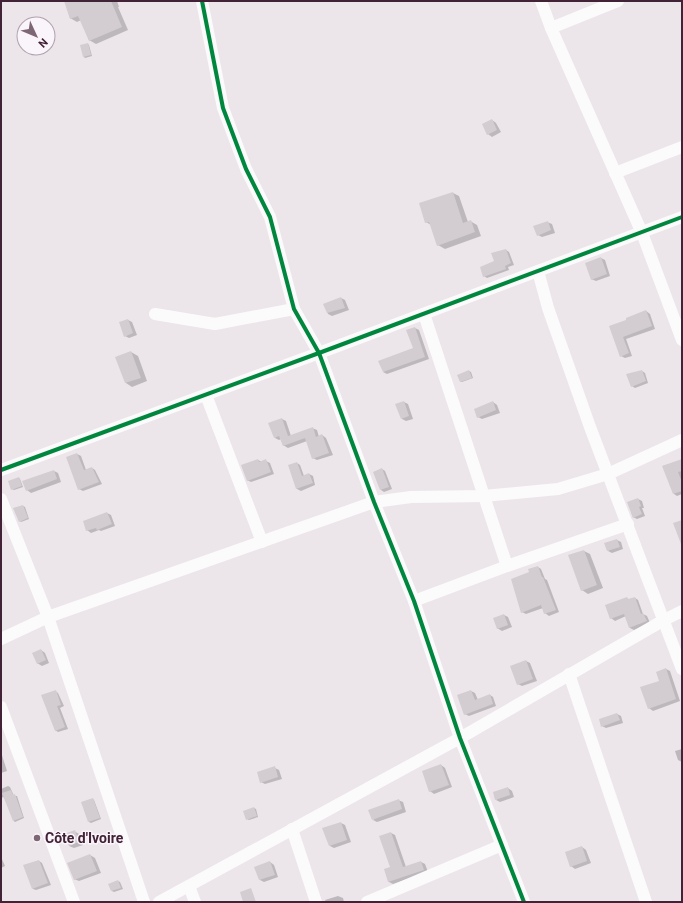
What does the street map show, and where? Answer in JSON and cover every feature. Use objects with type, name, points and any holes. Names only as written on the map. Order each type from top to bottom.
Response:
[{"type":"street","points":[[202,1],[223,108],[246,169],[270,217],[294,309],[319,353],[374,502],[414,601],[460,738],[524,902]]},
{"type":"street","points":[[541,1],[551,28],[642,233],[682,340]]},
{"type":"street","points":[[551,28],[618,1]]},
{"type":"street","points":[[615,173],[682,147]]},
{"type":"street","points":[[1,470],[682,217]]},
{"type":"street","points":[[538,271],[551,315],[590,427],[682,668]]},
{"type":"street","points":[[155,314],[215,324],[294,309]]},
{"type":"street","points":[[424,314],[507,566]]},
{"type":"street","points":[[206,395],[262,542]]},
{"type":"street","points":[[1,640],[48,617],[374,502],[411,497],[484,496],[558,489],[608,474],[682,440]]},
{"type":"street","points":[[1,499],[48,617],[144,902]]},
{"type":"street","points":[[414,601],[507,566],[628,524]]},
{"type":"street","points":[[159,902],[460,738],[569,674],[682,611]]},
{"type":"street","points":[[569,674],[646,902]]},
{"type":"street","points":[[1,707],[4,727],[74,902]]},
{"type":"street","points":[[292,829],[316,902]]},
{"type":"street","points":[[367,902],[502,845]]},
{"type":"street","points":[[189,886],[195,902]]},
{"type":"building","points":[[64,1],[111,1],[122,27],[89,41],[78,16],[70,19]]},
{"type":"building","points":[[88,43],[91,55],[83,57],[80,45]]},
{"type":"building","points":[[492,119],[497,130],[487,135],[482,124]]},
{"type":"building","points":[[453,192],[463,223],[471,220],[475,232],[437,246],[429,222],[425,223],[419,203]]},
{"type":"building","points":[[548,221],[551,230],[537,236],[533,226]]},
{"type":"building","points":[[506,249],[511,263],[505,266],[506,269],[483,277],[480,267],[494,261],[491,253]]},
{"type":"building","points":[[601,257],[607,274],[591,280],[585,263]]},
{"type":"building","points":[[341,297],[345,308],[327,313],[323,304]]},
{"type":"building","points":[[646,310],[652,326],[623,337],[629,353],[620,357],[609,326],[626,320],[626,318]]},
{"type":"building","points":[[128,319],[133,333],[124,337],[119,322]]},
{"type":"building","points":[[415,327],[425,357],[383,372],[378,361],[413,348],[406,330]]},
{"type":"building","points":[[131,351],[141,378],[125,383],[115,357]]},
{"type":"building","points":[[469,370],[472,378],[460,382],[457,375]]},
{"type":"building","points":[[642,370],[646,381],[631,387],[626,374]]},
{"type":"building","points":[[404,401],[409,416],[401,419],[395,404]]},
{"type":"building","points":[[493,401],[496,410],[477,418],[474,409]]},
{"type":"building","points":[[282,418],[288,436],[313,427],[316,437],[322,434],[329,453],[312,459],[305,438],[283,446],[279,436],[274,438],[268,423]]},
{"type":"building","points":[[77,453],[84,470],[92,467],[99,482],[78,490],[66,457]]},
{"type":"building","points":[[258,459],[259,462],[266,459],[271,472],[247,481],[241,465]]},
{"type":"building","points":[[682,459],[682,471],[678,472],[682,482],[682,491],[673,494],[662,466]]},
{"type":"building","points":[[297,462],[302,476],[309,473],[313,483],[296,489],[288,465]]},
{"type":"building","points":[[382,468],[389,487],[380,490],[373,472]]},
{"type":"building","points":[[54,470],[57,479],[26,491],[22,481]]},
{"type":"building","points":[[19,477],[22,486],[11,490],[8,481]]},
{"type":"building","points":[[638,498],[641,506],[639,507],[642,514],[633,518],[627,502]]},
{"type":"building","points":[[23,505],[28,518],[19,522],[13,508]]},
{"type":"building","points":[[107,512],[112,524],[97,530],[96,528],[86,531],[83,521]]},
{"type":"building","points":[[682,520],[682,544],[681,544],[673,523]]},
{"type":"building","points":[[617,539],[620,547],[607,551],[604,543]]},
{"type":"building","points":[[584,550],[597,585],[581,591],[568,555]]},
{"type":"building","points":[[538,566],[556,610],[544,614],[541,605],[521,613],[511,579],[529,572],[528,569]]},
{"type":"building","points":[[627,597],[628,599],[635,597],[641,614],[643,613],[647,621],[629,628],[624,614],[610,619],[605,605]]},
{"type":"building","points":[[504,614],[508,625],[497,629],[493,618]]},
{"type":"building","points":[[41,649],[46,660],[37,664],[32,653]]},
{"type":"building","points":[[526,660],[533,679],[517,685],[510,666]]},
{"type":"building","points":[[666,668],[676,699],[648,709],[640,687],[659,681],[656,672]]},
{"type":"building","points":[[56,690],[61,705],[57,706],[65,727],[55,731],[41,695]]},
{"type":"building","points":[[471,690],[475,700],[490,694],[493,704],[464,715],[457,695]]},
{"type":"building","points":[[617,713],[620,720],[601,727],[599,719]]},
{"type":"building","points":[[441,764],[449,785],[429,792],[422,771]]},
{"type":"building","points":[[275,766],[278,777],[260,783],[257,772]]},
{"type":"building","points":[[508,787],[510,795],[495,800],[493,792]]},
{"type":"building","points":[[11,790],[13,795],[15,794],[23,817],[13,821],[2,793]]},
{"type":"building","points":[[93,798],[100,818],[88,822],[81,802]]},
{"type":"building","points":[[399,799],[402,809],[372,820],[368,810]]},
{"type":"building","points":[[254,807],[257,816],[246,820],[243,811]]},
{"type":"building","points":[[341,822],[347,840],[329,846],[322,828]]},
{"type":"building","points":[[75,830],[79,842],[69,846],[64,834]]},
{"type":"building","points":[[391,832],[403,867],[421,861],[424,870],[388,882],[384,869],[390,867],[379,836]]},
{"type":"building","points":[[582,846],[587,861],[570,867],[565,852]]},
{"type":"building","points":[[90,854],[97,871],[74,880],[67,863]]},
{"type":"building","points":[[39,860],[48,883],[32,889],[23,865]]},
{"type":"building","points":[[270,861],[275,875],[259,880],[254,867]]},
{"type":"building","points":[[118,880],[121,888],[111,891],[108,884]]},
{"type":"building","points":[[251,888],[256,902],[243,902],[240,892]]},
{"type":"cycle path","points":[[202,1],[223,108],[246,169],[270,217],[294,309],[319,353],[374,502],[414,601],[460,738],[524,902]]},
{"type":"cycle path","points":[[1,470],[682,217]]},
{"type":"place","name":"Côte d'Ivoire","points":[[37,838]]}]
